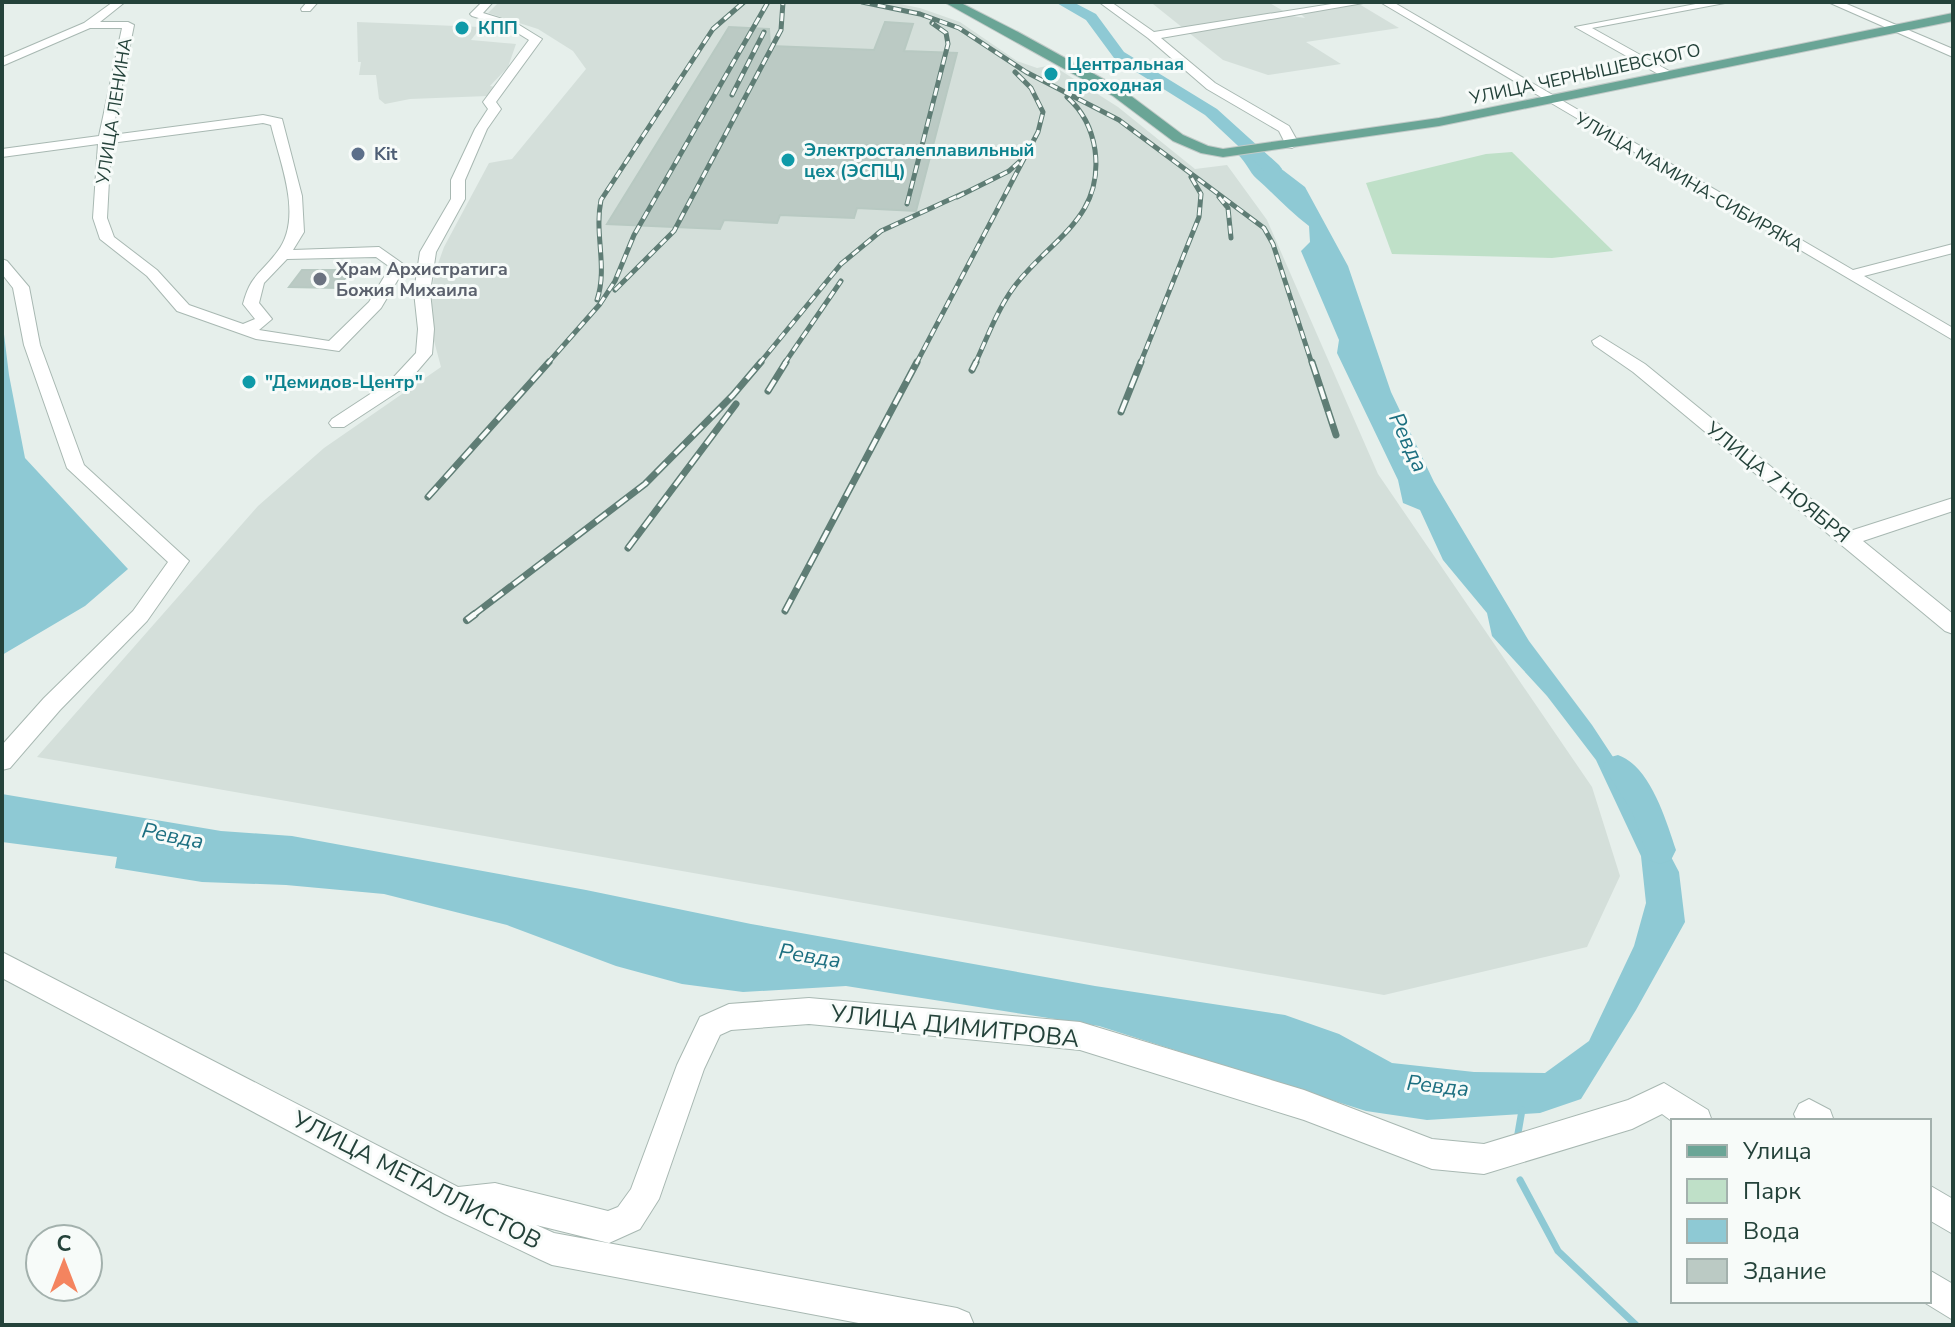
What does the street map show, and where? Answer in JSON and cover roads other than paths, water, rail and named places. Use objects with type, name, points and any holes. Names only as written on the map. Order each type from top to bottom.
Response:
[{"type":"main road","name":"УЛИЦА ЧЕРНЫШЕВСКОГО","points":[[950,2],[1119,94],[1180,141],[1202,150],[1223,153],[1439,122],[1953,17]]},
{"type":"street","name":"УЛИЦА ЛЕНИНА","points":[[88,25],[120,2]]},
{"type":"street","points":[[338,423],[396,385],[424,354],[426,329],[422,292],[428,252],[458,199],[458,180],[475,149],[481,129],[495,109],[489,102],[536,39],[512,25],[476,14],[488,2]]},
{"type":"street","points":[[1104,2],[1152,36],[1211,86],[1284,129],[1286,145]]},
{"type":"street","points":[[1152,36],[1364,2]]},
{"type":"street","name":"УЛИЦА МАМИНА-СИБИРЯКА","points":[[1385,2],[1953,335]]},
{"type":"street","points":[[1667,75],[1581,27],[1725,2]]},
{"type":"street","points":[[1833,2],[1953,53]]},
{"type":"street","name":"УЛИЦА ЛЕНИНА","points":[[88,25],[128,25],[105,139],[100,218],[107,239],[152,273],[183,308],[248,331],[333,347],[375,305],[398,266],[392,262]]},
{"type":"street","points":[[2,62],[88,25]]},
{"type":"street","points":[[2,153],[263,119],[277,122],[295,196],[297,232],[283,255],[257,282],[251,304],[264,319],[248,331]]},
{"type":"street","points":[[1850,275],[1953,248]]},
{"type":"street","points":[[283,255],[379,252],[392,262],[428,252]]},
{"type":"street","points":[[2,264],[21,287],[32,345],[76,468],[179,561],[140,616],[52,704],[2,761]]},
{"type":"street","name":"УЛИЦА 7 НОЯБРЯ","points":[[1600,341],[1639,368],[1953,626]]},
{"type":"street","points":[[1848,539],[1953,504]]},
{"type":"street","name":"УЛИЦА МЕТАЛЛИСТОВ","points":[[2,964],[456,1203],[552,1249],[957,1325]]},
{"type":"street","name":"УЛИЦА ДИМИТРОВА","points":[[456,1203],[495,1199],[609,1227],[629,1218],[643,1199],[691,1065],[710,1026],[729,1017],[809,1011],[1080,1036],[1304,1105],[1432,1154],[1484,1159],[1632,1114],[1664,1098],[1694,1119]]},
{"type":"street","points":[[1931,1202],[1953,1218]]},
{"type":"street","points":[[1931,1288],[1953,1304]]},
{"type":"water","points":[[1258,151],[1305,187],[1348,266],[1391,392],[1434,482],[1529,641],[1592,725],[1640,798],[1679,872],[1685,922],[1581,1099],[1540,1113],[1427,1120],[1366,1111],[1099,1026],[846,986],[743,992],[682,984],[616,966],[507,925],[384,894],[286,885],[202,882],[115,868],[117,857],[2,842],[2,794],[221,831],[292,836],[751,924],[1095,986],[1285,1015],[1339,1034],[1392,1063],[1474,1072],[1545,1073],[1589,1041],[1634,946],[1646,903],[1641,856],[1596,760],[1547,696],[1492,636],[1487,613],[1443,560],[1420,510],[1403,503],[1398,480],[1337,353],[1339,340],[1301,251],[1310,242],[1309,226],[1257,179],[1237,154]]},
{"type":"water","points":[[2,318],[25,458],[128,569],[85,606],[2,655]]},
{"type":"waterway","name":"Ревда","points":[[1062,2],[1091,17],[1119,55],[1211,112],[1273,169]]},
{"type":"waterway","name":"Ревда","points":[[1618,767],[1646,806],[1660,850]]},
{"type":"waterway","points":[[1517,1139],[1522,1110]]},
{"type":"waterway","points":[[1520,1180],[1558,1251],[1636,1325]]},
{"type":"railway","points":[[597,300],[601,275],[601,200],[713,29],[744,2]]},
{"type":"railway","points":[[547,364],[600,304],[615,281],[634,235],[768,2]]},
{"type":"railway","points":[[615,290],[674,231],[781,30],[783,2]]},
{"type":"railway","points":[[862,2],[920,14],[959,28],[1026,72],[1119,120],[1264,228],[1273,244],[1312,364]]},
{"type":"railway","points":[[907,204],[948,44],[946,33],[932,23]]},
{"type":"railway","points":[[732,95],[764,32]]},
{"type":"railway","points":[[916,364],[1038,132],[1043,112],[1031,88],[1015,72]]},
{"type":"railway","points":[[975,364],[1014,287],[1071,226],[1091,194],[1096,174],[1094,143],[1082,115],[1067,97]]},
{"type":"railway","points":[[957,197],[1009,171],[1019,162]]},
{"type":"railway","points":[[1140,364],[1199,217],[1201,194],[1191,177]]},
{"type":"railway","points":[[759,364],[841,264],[881,231],[964,193]]},
{"type":"railway","points":[[1219,197],[1228,208],[1231,238]]},
{"type":"railway","points":[[784,364],[841,281]]},
{"type":"railway","points":[[428,497],[549,362]]},
{"type":"railway","points":[[472,616],[645,484],[733,395],[761,362]]},
{"type":"railway","points":[[768,391],[786,362]]},
{"type":"railway","points":[[785,611],[917,362]]},
{"type":"railway","points":[[1121,412],[1141,362]]},
{"type":"railway","points":[[1312,362],[1336,435]]},
{"type":"railway","points":[[972,370],[975,364]]},
{"type":"railway","points":[[628,548],[736,404]]},
{"type":"railway","points":[[467,620],[475,614]]},
{"type":"place","name":"КПП","points":[[462,28]]},
{"type":"place","name":"Центральная проходная","points":[[1051,74]]},
{"type":"place","name":"Kit","points":[[358,154]]},
{"type":"place","name":"Электросталеплавильный цех (ЭСПЦ)","points":[[788,160]]},
{"type":"place","name":"Храм Архистратига Божия Михаила","points":[[320,279]]},
{"type":"place","name":"\"Демидов-Центр\"","points":[[249,382]]}]
